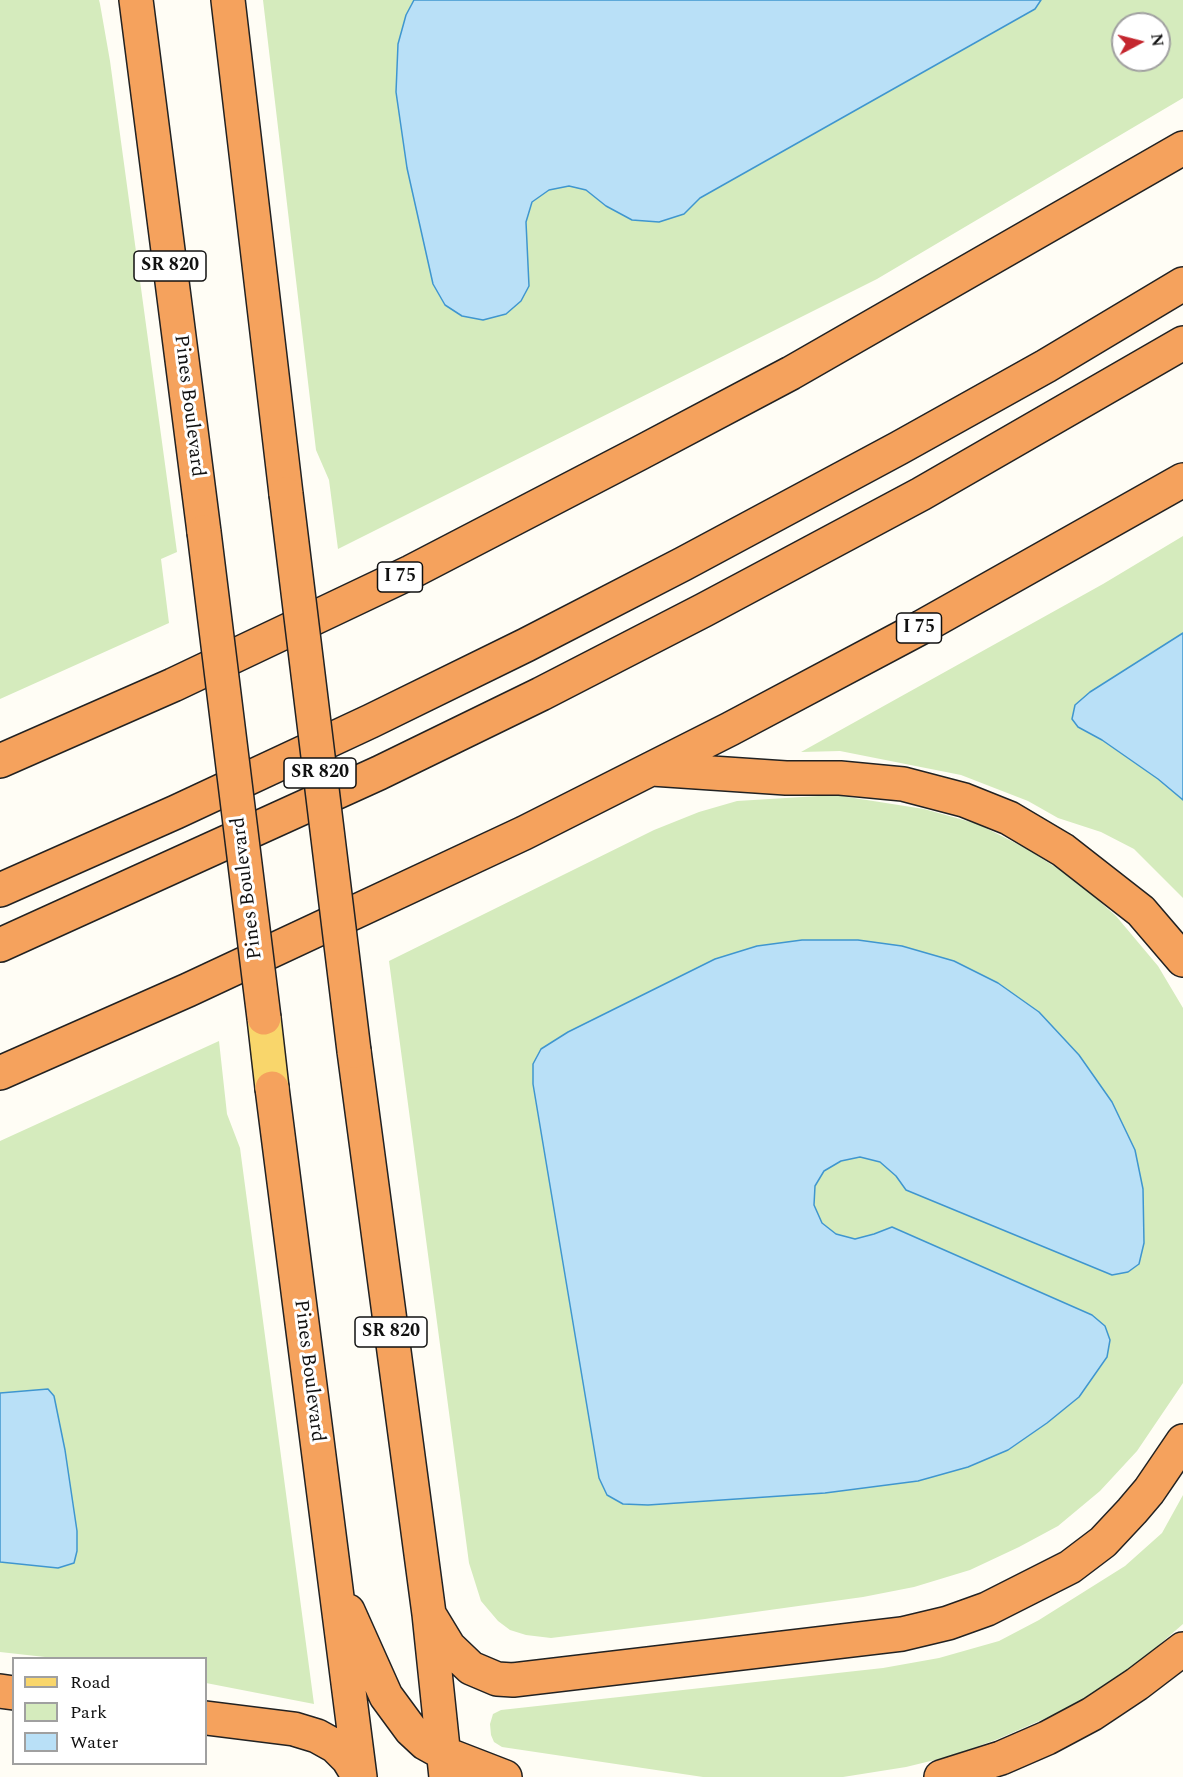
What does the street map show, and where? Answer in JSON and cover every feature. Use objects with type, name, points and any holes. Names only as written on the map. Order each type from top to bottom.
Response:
[{"type":"highway","name":"Pines Boulevard","points":[[136,0],[264,1018]]},
{"type":"highway","name":"SR 820","points":[[228,0],[354,1051],[429,1614],[444,1765]]},
{"type":"highway","name":"I 75","points":[[0,762],[173,685],[411,572],[801,368],[1183,148]]},
{"type":"highway","points":[[0,890],[156,821],[371,721],[589,613],[899,448],[1055,360],[1183,284]]},
{"type":"highway","points":[[0,945],[379,773],[541,694],[714,605],[921,494],[1183,344]]},
{"type":"highway","name":"I 75","points":[[0,1073],[221,975],[524,833],[922,627],[1183,480]]},
{"type":"highway","points":[[651,769],[786,778],[840,778],[903,784],[964,800],[1009,819],[1063,850],[1141,911],[1183,960]]},
{"type":"highway","name":"Pines Boulevard","points":[[273,1088],[359,1777]]},
{"type":"highway","points":[[429,1614],[449,1647],[471,1668],[497,1679],[513,1680],[902,1634],[948,1623],[987,1610],[1070,1567],[1103,1542],[1132,1511],[1149,1491],[1183,1441]]},
{"type":"highway","points":[[333,1576],[386,1696],[411,1730],[444,1765],[505,1777]]},
{"type":"highway","points":[[940,1777],[1001,1758],[1047,1737],[1092,1713],[1137,1684],[1183,1649]]},
{"type":"highway","points":[[207,1718],[294,1729],[317,1736],[335,1746],[348,1759],[359,1777]]},
{"type":"main road","name":"Pines Boulevard","points":[[264,1018],[273,1088]]},
{"type":"green space","points":[[0,0],[99,0],[110,61],[177,552],[161,559],[169,623],[0,699]]},
{"type":"green space","points":[[263,0],[414,0],[406,15],[396,92],[407,168],[433,284],[445,306],[483,320],[506,314],[521,301],[529,286],[526,222],[532,202],[549,189],[569,186],[586,190],[606,206],[684,214],[700,198],[1035,9],[1041,0],[1183,0],[1183,98],[877,279],[338,549],[329,480],[316,450]]},
{"type":"green space","points":[[1183,536],[1183,633],[1090,692],[1078,727],[1102,740],[1158,779],[1183,800],[1183,898],[1134,849],[1101,832],[1058,818],[1028,801],[961,775],[840,751],[801,752],[1103,584]]},
{"type":"green space","points":[[835,795],[924,809],[978,824],[1027,849],[1074,879],[1116,916],[1158,966],[1183,1008],[1183,1383],[1137,1451],[1100,1491],[1058,1526],[970,1570],[914,1587],[863,1597],[551,1638],[526,1635],[510,1630],[498,1621],[481,1601],[469,1563],[389,961],[654,830],[699,812],[737,801]],"holes":[[[802,940],[858,940],[902,946],[998,983],[1039,1012],[1079,1055],[1112,1102],[1135,1150],[1143,1189],[906,1190],[896,1176],[880,1162],[860,1157],[841,1161],[824,1171],[815,1186],[814,1205],[822,1223],[836,1234],[855,1239],[892,1227],[1110,1340],[1107,1358],[1079,1397],[1008,1450],[968,1467],[918,1481],[825,1493],[648,1505],[607,1495],[599,1478],[533,1084],[533,1064],[541,1049],[568,1032],[715,959],[757,946]]]},
{"type":"green space","points":[[219,1041],[227,1114],[240,1148],[314,1704],[207,1683],[207,1657],[45,1657],[0,1652],[0,1562],[58,1568],[77,1551],[77,1531],[54,1396],[48,1389],[0,1393],[0,1141]]},
{"type":"green space","points":[[1183,1495],[1183,1624],[1103,1688],[1062,1711],[998,1739],[951,1756],[906,1767],[843,1777],[703,1777],[502,1747],[494,1742],[491,1735],[490,1724],[493,1714],[501,1710],[883,1668],[939,1658],[999,1641],[1039,1620],[1125,1566],[1162,1533]]},
{"type":"water","points":[[414,0],[1041,0],[1035,9],[700,198],[684,214],[659,222],[632,220],[606,206],[586,190],[569,186],[549,190],[532,202],[526,222],[529,286],[521,301],[506,314],[483,320],[462,316],[445,305],[433,284],[407,168],[396,92],[398,44],[406,15]]},
{"type":"water","points":[[1183,633],[1183,800],[1158,779],[1102,740],[1078,727],[1072,719],[1075,705],[1090,692]]},
{"type":"water","points":[[802,940],[858,940],[902,946],[954,961],[998,983],[1039,1012],[1079,1055],[1112,1102],[1135,1150],[1143,1189],[1144,1243],[1139,1264],[1128,1272],[1112,1275],[906,1190],[896,1176],[880,1162],[860,1157],[841,1161],[824,1171],[815,1186],[814,1205],[822,1223],[836,1234],[855,1239],[892,1227],[1092,1315],[1105,1326],[1110,1340],[1107,1357],[1079,1397],[1047,1423],[1008,1450],[968,1467],[918,1481],[825,1493],[648,1505],[623,1504],[607,1495],[599,1478],[533,1084],[533,1064],[541,1049],[568,1032],[715,959],[757,946]]},
{"type":"water","points":[[48,1389],[54,1396],[65,1450],[77,1531],[77,1551],[74,1563],[58,1568],[0,1562],[0,1393]]}]
